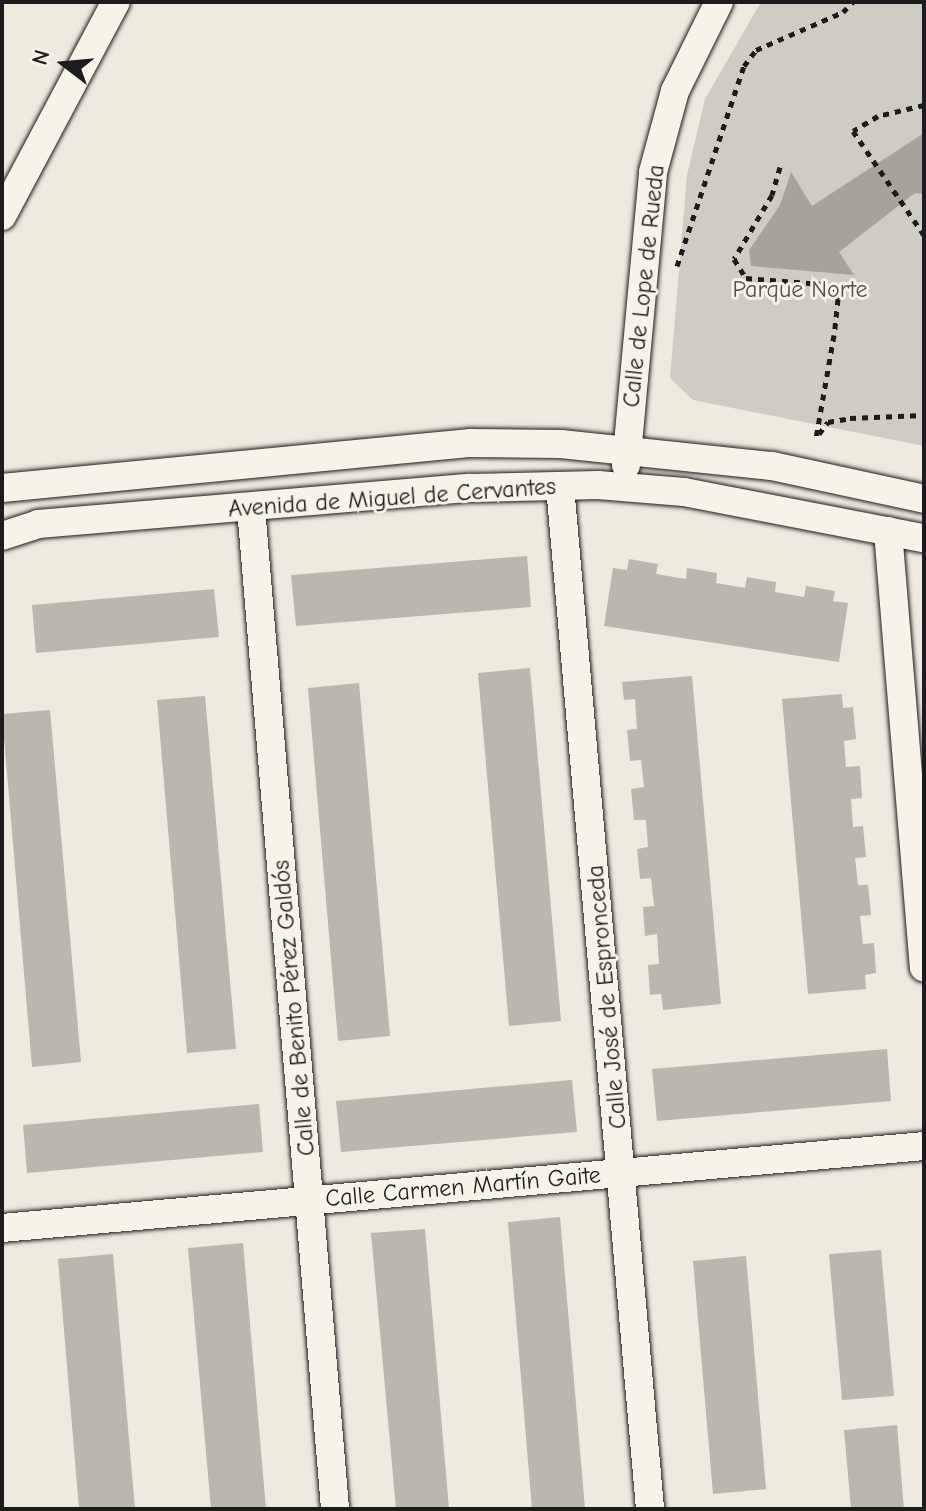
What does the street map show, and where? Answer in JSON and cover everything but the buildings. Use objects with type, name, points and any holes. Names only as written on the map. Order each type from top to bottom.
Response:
[{"type":"street","points":[[2,216],[116,2]]},
{"type":"street","name":"Calle de Lope de Rueda","points":[[625,486],[653,172],[675,91],[719,2]]},
{"type":"street","name":"Avenida de Miguel de Cervantes","points":[[2,488],[33,489],[471,443],[628,447],[772,466],[924,499]]},
{"type":"street","name":"Calle José de Espronceda","points":[[560,486],[623,1173],[650,1509]]},
{"type":"street","name":"Avenida de Miguel de Cervantes","points":[[2,536],[38,524],[469,488],[625,486],[924,538]]},
{"type":"street","name":"Calle de Benito Pérez Galdós","points":[[251,508],[335,1509]]},
{"type":"street","points":[[888,531],[924,968]]},
{"type":"street","name":"Calle Carmen Martín Gaite","points":[[2,1228],[924,1146]]},
{"type":"path","points":[[674,277],[744,66],[756,50],[843,12],[853,2]]},
{"type":"path","points":[[924,105],[878,116],[853,131],[910,219],[924,235]]},
{"type":"path","points":[[780,167],[772,195],[734,259],[746,278],[834,285],[834,335],[816,438],[828,422],[924,415]]},
{"type":"green space","name":"Parque Norte","points":[[761,2],[924,2],[924,446],[693,400],[670,378],[687,175],[705,99]]},
{"type":"shaded area","points":[[924,133],[924,194],[915,193],[839,252],[854,275],[751,266],[749,250],[780,205],[791,172],[812,206]]}]
